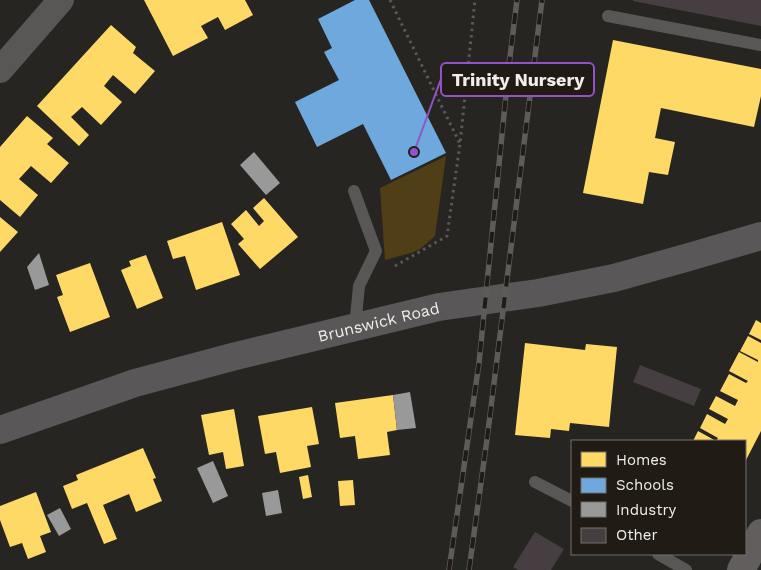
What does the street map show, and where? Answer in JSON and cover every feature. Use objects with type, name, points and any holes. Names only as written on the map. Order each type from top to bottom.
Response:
[{"type":"main road","name":"Brunswick Road","points":[[0,430],[135,383],[232,357],[440,307],[614,278],[761,236]]},
{"type":"main road","points":[[740,570],[761,532]]},
{"type":"street","points":[[0,70],[61,0]]},
{"type":"lane","points":[[608,16],[761,45]]},
{"type":"lane","points":[[354,191],[376,251],[360,286],[355,327]]},
{"type":"lane","points":[[535,482],[571,500]]},
{"type":"lane","points":[[660,555],[686,570]]},
{"type":"path","points":[[390,0],[460,144]]},
{"type":"path","points":[[360,286],[447,236],[460,144],[475,0]]},
{"type":"shaded area","points":[[446,156],[435,236],[420,249],[385,260],[380,188]]},
{"type":"building: Homes","points":[[144,0],[245,0],[253,15],[225,30],[218,17],[201,26],[208,38],[173,56]]},
{"type":"building: Homes","points":[[111,25],[136,47],[133,53],[155,71],[135,94],[113,75],[104,86],[122,102],[101,125],[82,107],[71,117],[89,135],[79,146],[37,106]]},
{"type":"building: Homes","points":[[613,40],[761,69],[761,96],[754,127],[661,108],[655,138],[675,142],[668,175],[649,172],[643,204],[583,193]]},
{"type":"building: Homes","points":[[27,116],[53,138],[47,144],[69,163],[51,183],[31,166],[19,179],[38,195],[20,217],[0,200],[0,147]]},
{"type":"building: Homes","points":[[264,198],[298,237],[260,269],[238,244],[244,239],[231,224],[246,210],[259,226],[264,221],[253,208]]},
{"type":"building: Homes","points":[[0,217],[18,232],[0,252]]},
{"type":"building: Homes","points":[[222,222],[240,275],[196,290],[185,256],[173,259],[167,241]]},
{"type":"building: Homes","points":[[146,255],[163,298],[137,309],[121,270],[131,266],[129,261]]},
{"type":"building: Homes","points":[[90,263],[110,317],[70,332],[57,297],[63,295],[56,275]]},
{"type":"building: Homes","points":[[756,320],[761,323],[761,340],[749,334]]},
{"type":"building: Homes","points":[[748,336],[761,343],[761,431],[746,460],[746,440],[717,440],[718,438],[700,428],[707,414],[725,424],[728,419],[709,409],[716,396],[735,406],[738,400],[720,391],[729,374],[746,383],[748,381],[729,371],[739,352],[758,362],[758,360],[740,351]]},
{"type":"building: Homes","points":[[525,343],[585,350],[586,344],[617,347],[609,427],[570,423],[569,431],[551,429],[550,438],[515,435]]},
{"type":"building: Homes","points":[[393,395],[397,430],[387,432],[390,455],[358,459],[355,436],[340,438],[335,403]]},
{"type":"building: Homes","points":[[312,407],[319,444],[307,446],[311,467],[280,473],[276,452],[265,454],[258,416]]},
{"type":"building: Homes","points":[[234,409],[244,466],[226,469],[223,452],[209,455],[201,415]]},
{"type":"building: Homes","points":[[698,431],[714,440],[694,440]]},
{"type":"building: Homes","points":[[143,448],[156,478],[153,479],[162,501],[136,512],[129,494],[103,505],[117,539],[104,544],[87,503],[72,509],[63,486],[78,480],[76,475]]},
{"type":"building: Homes","points":[[308,475],[312,497],[303,499],[299,477]]},
{"type":"building: Homes","points":[[353,480],[355,505],[340,506],[338,481]]},
{"type":"building: Homes","points":[[36,492],[51,532],[40,536],[46,552],[28,559],[22,543],[10,547],[0,520],[0,506]]},
{"type":"building: Schools","points":[[355,0],[369,0],[446,153],[391,180],[363,124],[317,147],[295,102],[339,80],[324,52],[332,48],[318,19]]},
{"type":"building: Industry","points":[[254,152],[280,183],[266,195],[240,165]]},
{"type":"building: Industry","points":[[39,253],[49,285],[35,290],[27,267]]},
{"type":"building: Industry","points":[[410,392],[416,428],[397,430],[393,395]]},
{"type":"building: Industry","points":[[213,461],[228,496],[213,503],[197,468]]},
{"type":"building: Industry","points":[[278,490],[282,513],[266,516],[262,493]]},
{"type":"building: Industry","points":[[60,508],[71,529],[59,536],[47,515]]},
{"type":"building: Other","points":[[761,0],[761,26],[633,1]]},
{"type":"building: Other","points":[[640,365],[701,389],[694,406],[633,382]]},
{"type":"building: Other","points":[[535,532],[564,549],[551,570],[518,570],[513,567]]},
{"type":"railway","points":[[449,570],[479,363],[517,0]]},
{"type":"railway","points":[[469,570],[542,0]]},
{"type":"place","name":"Trinity Nursery","points":[[414,152]]}]
